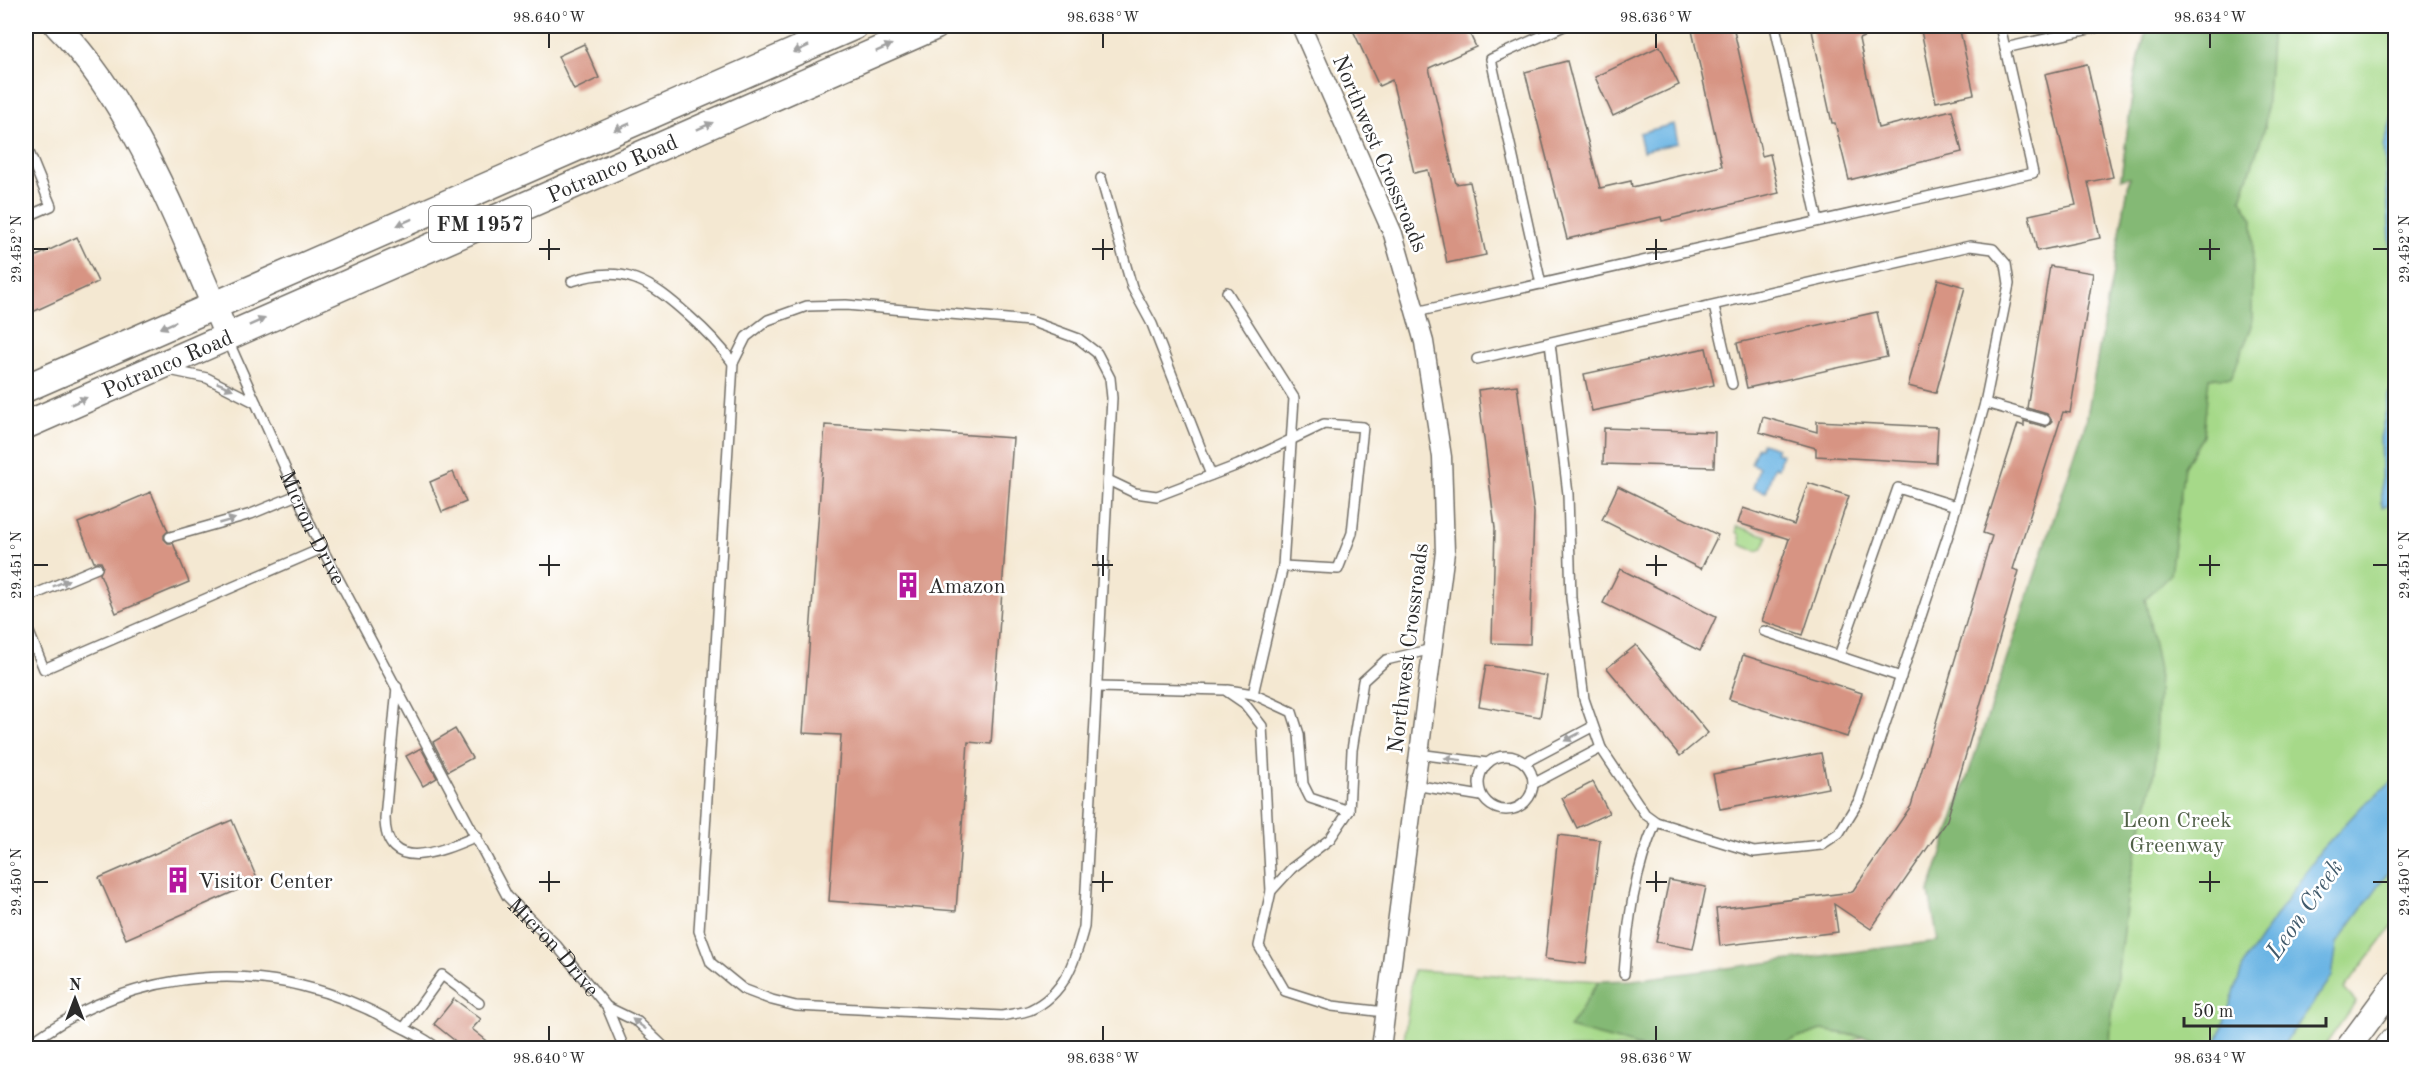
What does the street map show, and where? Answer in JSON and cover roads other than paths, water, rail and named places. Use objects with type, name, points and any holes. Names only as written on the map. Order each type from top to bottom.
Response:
[{"type":"highway","points":[[2391,1048],[2396,1042]]},
{"type":"main road","name":"Potranco Road","points":[[26,388],[854,26]]},
{"type":"main road","name":"Potranco Road","points":[[26,425],[935,26]]},
{"type":"street","name":"Micron Drive","points":[[57,26],[70,39],[104,84],[130,128],[169,205],[226,336]]},
{"type":"street","name":"Northwest Crossroads","points":[[1301,26],[1394,234],[1430,368],[1442,457],[1445,552],[1381,1048]]},
{"type":"street","points":[[2348,1048],[2396,983]]},
{"type":"lane","points":[[1541,284],[1491,59],[1564,26]]},
{"type":"lane","points":[[1774,26],[1818,221]]},
{"type":"lane","points":[[1416,312],[2033,173],[2000,26]]},
{"type":"lane","points":[[2005,48],[2103,26]]},
{"type":"lane","points":[[26,145],[51,206],[26,217]]},
{"type":"lane","points":[[1101,178],[1132,287],[1152,324],[1211,475]]},
{"type":"lane","points":[[1477,359],[1971,246],[1994,249],[2006,264],[2009,284],[1985,403],[1956,506],[1860,799],[1839,833],[1821,845],[1754,852],[1656,822],[1645,814],[1601,748],[1584,699],[1574,631],[1568,494],[1550,343]]},
{"type":"lane","points":[[572,281],[603,274],[624,276],[653,285],[713,337],[733,363]]},
{"type":"lane","points":[[1227,292],[1294,398],[1282,566],[1253,694]]},
{"type":"lane","points":[[846,305],[1030,321],[1079,339],[1097,353],[1110,378],[1112,398],[1084,927],[1076,961],[1066,981],[1050,996],[1029,1010],[1002,1016],[796,1005],[772,1000],[743,989],[711,963],[699,931],[733,363],[746,337],[768,320],[807,306],[846,305]]},
{"type":"lane","points":[[1714,306],[1732,384]]},
{"type":"lane","name":"Micron Drive","points":[[226,336],[322,548],[507,896],[557,946],[607,1007],[624,1048]]},
{"type":"lane","points":[[149,370],[166,370],[207,378],[257,404]]},
{"type":"lane","points":[[1985,403],[2045,420]]},
{"type":"lane","points":[[1108,480],[1135,493],[1157,495],[1291,441],[1324,424],[1363,427],[1352,533],[1338,569],[1282,566]]},
{"type":"lane","points":[[1839,656],[1898,488],[1956,506]]},
{"type":"lane","points":[[170,537],[251,514],[297,495]]},
{"type":"lane","points":[[26,625],[44,669],[322,548]]},
{"type":"lane","points":[[26,598],[97,568]]},
{"type":"lane","points":[[1764,632],[1901,677]]},
{"type":"lane","points":[[1271,891],[1293,868],[1330,839],[1349,811],[1352,750],[1363,681],[1386,660],[1432,649]]},
{"type":"lane","points":[[397,687],[385,818],[385,832],[390,845],[402,853],[426,854],[477,836]]},
{"type":"lane","points":[[1097,687],[1225,690],[1253,694],[1292,712],[1299,734],[1303,784],[1310,798],[1349,811]]},
{"type":"lane","points":[[1225,690],[1244,703],[1262,726],[1271,891],[1259,946],[1285,991],[1332,1006],[1385,1012]]},
{"type":"lane","points":[[1524,763],[1592,727]]},
{"type":"lane","points":[[1533,784],[1601,748]]},
{"type":"lane","points":[[1414,785],[1482,796],[1496,809],[1509,810],[1526,802],[1533,784],[1530,770],[1524,763],[1506,756],[1488,763],[1418,754]]},
{"type":"lane","points":[[1482,796],[1479,778],[1488,763]]},
{"type":"lane","points":[[1624,974],[1630,910],[1638,871],[1656,822]]},
{"type":"lane","points":[[404,1028],[442,975],[479,1003]]},
{"type":"lane","points":[[26,1047],[64,1020],[127,991],[194,978],[228,976],[297,985],[329,993],[362,1006],[437,1048]]},
{"type":"lane","name":"Micron Drive","points":[[607,1007],[638,1022],[665,1048]]},
{"type":"water","points":[[2395,114],[2395,319],[2384,146],[2392,117]]},
{"type":"water","points":[[1674,124],[1678,143],[1643,151],[1639,133]]},
{"type":"water","points":[[2395,369],[2395,502],[2382,507],[2380,438]]},
{"type":"water","points":[[1762,443],[1777,448],[1776,452],[1782,454],[1778,468],[1774,467],[1766,492],[1753,488],[1759,467],[1751,464],[1757,447],[1760,448]]},
{"type":"water","name":"Leon Creek","points":[[2395,780],[2395,863],[2337,943],[2332,977],[2281,1048],[2215,1048],[2245,961],[2320,851],[2363,805]]},
{"type":"place","name":"Amazon","points":[[908,585]]},
{"type":"place","name":"Visitor Center","points":[[178,880]]},
{"type":"park label","name":"Leon Creek Greenway","points":[[2177,832]]}]
